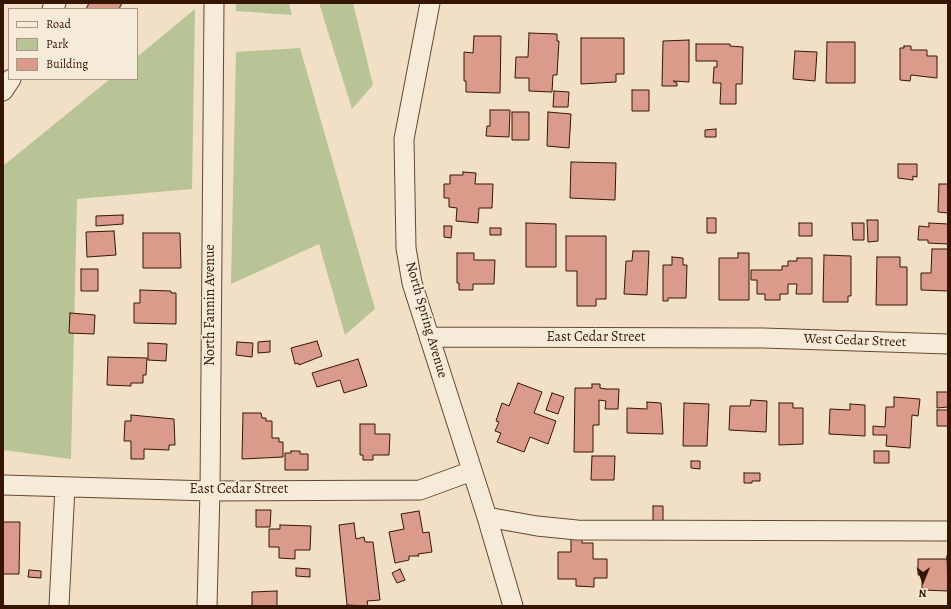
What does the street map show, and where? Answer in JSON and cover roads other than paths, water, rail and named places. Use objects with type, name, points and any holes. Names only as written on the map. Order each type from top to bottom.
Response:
[{"type":"street","name":"North Fannin Avenue","points":[[207,606],[210,491],[214,3]]},
{"type":"street","name":"North Spring Avenue","points":[[430,3],[404,138],[406,248],[412,283],[487,517],[513,606]]},
{"type":"street","points":[[3,91],[11,80]]},
{"type":"street","name":"East Cedar Street","points":[[429,337],[763,338]]},
{"type":"street","name":"West Cedar Street","points":[[763,338],[948,344]]},
{"type":"street","name":"East Cedar Street","points":[[3,485],[210,491],[420,490],[472,471]]},
{"type":"street","points":[[59,606],[65,486]]},
{"type":"street","points":[[487,517],[536,526],[577,530],[948,531]]}]
